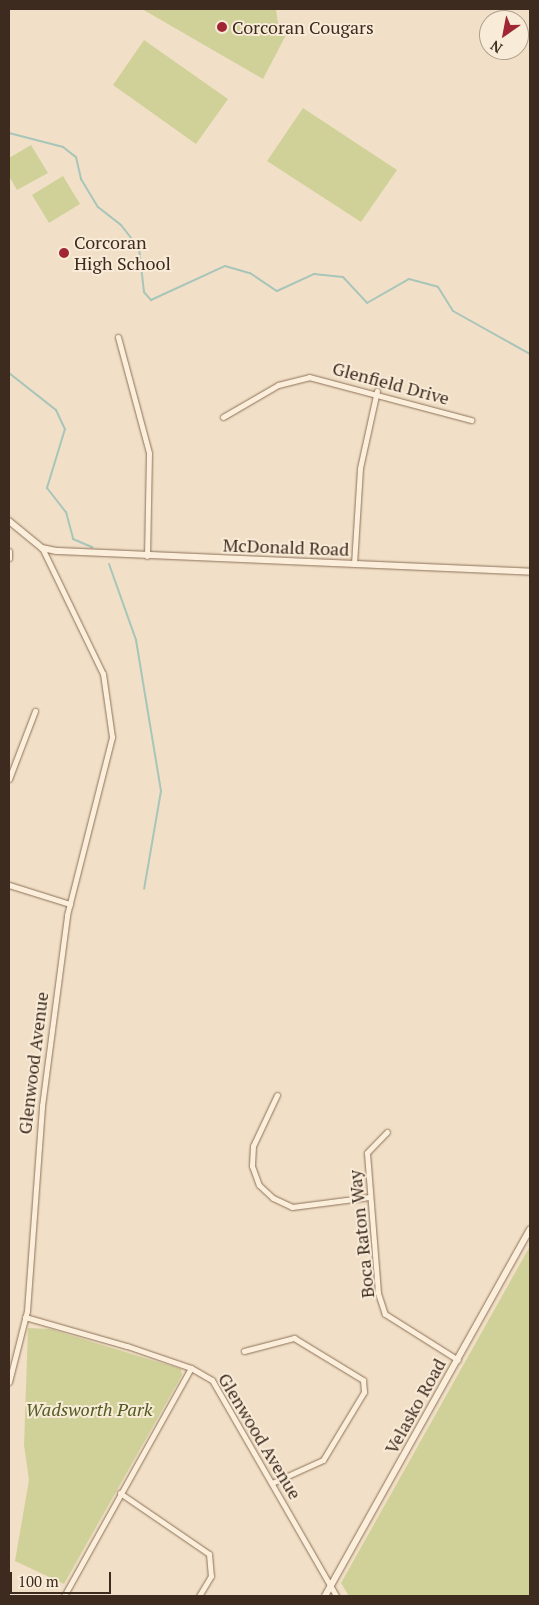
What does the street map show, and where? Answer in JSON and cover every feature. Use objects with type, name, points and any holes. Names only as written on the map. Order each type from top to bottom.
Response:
[{"type":"street","points":[[118,337],[148,453],[147,556]]},
{"type":"street","name":"Glenfield Drive","points":[[223,417],[278,385],[309,376],[377,391],[471,420]]},
{"type":"street","points":[[354,564],[360,468],[377,391]]},
{"type":"street","name":"Glenwood Avenue","points":[[9,521],[42,548],[103,674],[112,716],[110,753],[84,834],[70,904],[42,1106],[25,1317],[191,1368],[218,1388],[336,1596]]},
{"type":"street","name":"McDonald Road","points":[[42,548],[147,556],[530,572]]},
{"type":"street","points":[[9,551],[9,558]]},
{"type":"street","points":[[9,778],[35,711]]},
{"type":"street","points":[[9,885],[70,904]]},
{"type":"street","points":[[277,1095],[253,1146],[252,1166],[259,1184],[272,1198],[292,1207],[369,1198]]},
{"type":"street","name":"Boca Raton Way","points":[[387,1132],[367,1153],[369,1198],[378,1293],[385,1314],[458,1360]]},
{"type":"street","name":"Velasko Road","points":[[325,1596],[530,1229]]},
{"type":"street","points":[[9,1382],[25,1317]]},
{"type":"street","points":[[244,1351],[294,1338],[363,1380],[364,1392],[323,1460],[272,1483]]},
{"type":"street","points":[[64,1596],[191,1368]]},
{"type":"street","points":[[120,1493],[209,1554],[211,1576],[199,1596]]},
{"type":"green space","points":[[142,9],[276,9],[279,30],[286,35],[263,79]]},
{"type":"green space","points":[[144,40],[228,99],[196,144],[113,85]]},
{"type":"green space","points":[[303,108],[397,170],[361,222],[267,161]]},
{"type":"green space","points":[[31,145],[48,173],[17,190],[9,176],[9,158]]},
{"type":"green space","points":[[63,176],[80,204],[49,223],[32,195]]},
{"type":"green space","points":[[530,1246],[530,1596],[349,1596],[341,1583]]},
{"type":"green space","name":"Wadsworth Park","points":[[28,1328],[50,1329],[181,1369],[182,1375],[64,1584],[15,1561],[29,1480],[24,1445]]},
{"type":"waterway","points":[[9,133],[63,147],[76,157],[81,179],[98,207],[121,225],[139,248],[144,292],[151,300],[225,266],[250,273],[277,291],[314,274],[343,277],[367,303],[409,279],[438,287],[453,311],[530,354]]},
{"type":"waterway","points":[[9,373],[56,410],[65,429],[47,488],[66,512],[73,539],[92,547]]},
{"type":"waterway","points":[[109,564],[136,640],[161,791],[144,889]]},
{"type":"place","name":"Corcoran Cougars","points":[[222,27]]},
{"type":"place","name":"Corcoran High School","points":[[64,253]]}]
